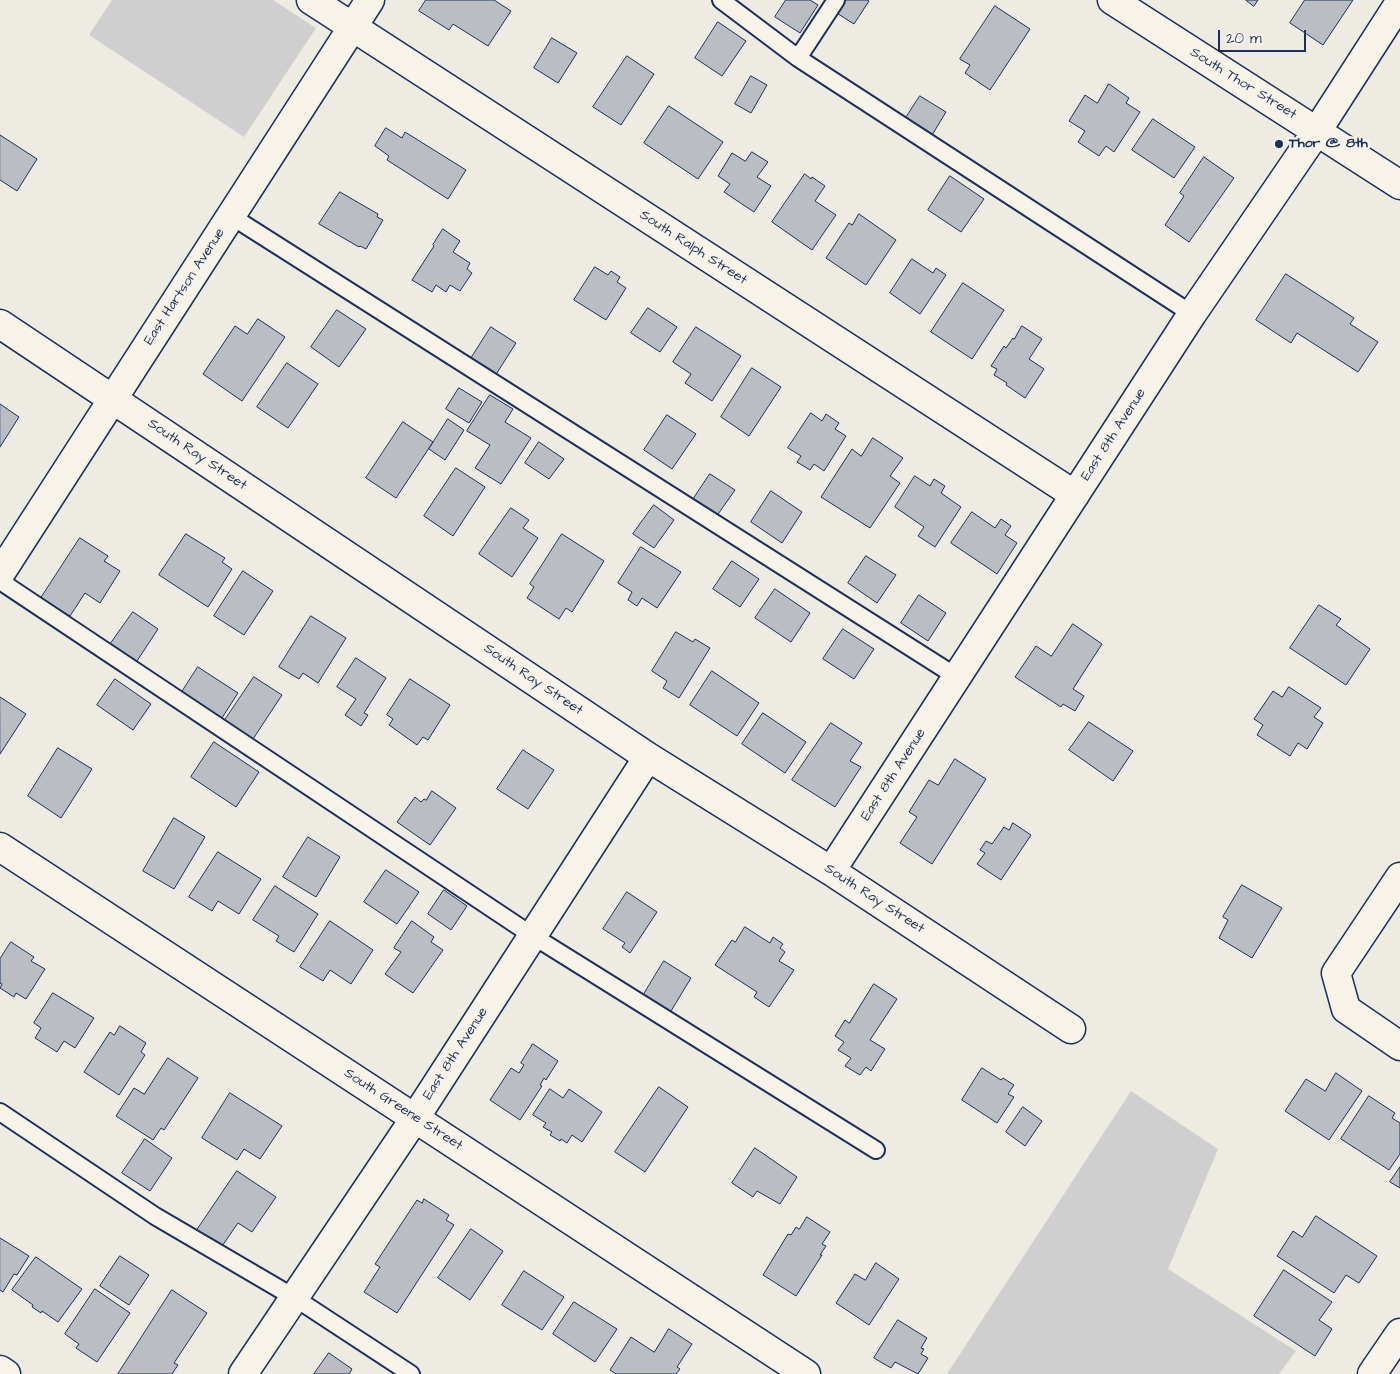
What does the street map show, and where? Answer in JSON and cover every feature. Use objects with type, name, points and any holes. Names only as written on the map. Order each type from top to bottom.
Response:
[{"type":"street","name":"South Ralph Street","points":[[311,0],[1075,495]]},
{"type":"street","name":"East Hartson Avenue","points":[[0,574],[370,0]]},
{"type":"street","name":"South Thor Street","points":[[1112,0],[1400,185]]},
{"type":"street","name":"East 8th Avenue","points":[[831,871],[1192,314],[1317,131],[1400,2]]},
{"type":"street","name":"South Ray Street","points":[[0,324],[648,757],[831,871],[1072,1029]]},
{"type":"street","name":"East 8th Avenue","points":[[244,1374],[415,1118],[648,757]]},
{"type":"street","name":"South Greene Street","points":[[0,847],[806,1374]]},
{"type":"street","points":[[1400,877],[1336,973],[1346,1009],[1400,1046]]},
{"type":"street","points":[[1372,1374],[1400,1333]]},
{"type":"street","points":[[0,1370],[6,1374]]},
{"type":"lane","points":[[721,0],[798,58],[1192,314]]},
{"type":"lane","points":[[798,58],[836,0]]},
{"type":"lane","points":[[231,216],[957,677]]},
{"type":"lane","points":[[0,581],[532,936],[876,1150]]},
{"type":"lane","points":[[0,1112],[155,1216],[295,1298],[411,1374]]},
{"type":"shaded area","points":[[112,0],[273,0],[316,28],[244,137],[89,35]]},
{"type":"shaded area","points":[[1131,1091],[1218,1149],[1168,1269],[1296,1351],[1279,1374],[947,1374]]},
{"type":"building","points":[[426,0],[494,0],[511,11],[488,46],[453,24],[449,30],[419,11]]},
{"type":"building","points":[[786,0],[810,0],[818,5],[800,33],[775,17]]},
{"type":"building","points":[[843,0],[869,1],[854,24],[835,12]]},
{"type":"building","points":[[1246,0],[1258,0],[1254,6]]},
{"type":"building","points":[[1305,0],[1353,0],[1323,45],[1290,23]]},
{"type":"building","points":[[995,6],[1030,29],[990,90],[965,73],[970,65],[960,59]]},
{"type":"building","points":[[718,22],[746,41],[722,76],[695,58]]},
{"type":"building","points":[[552,38],[577,53],[558,83],[534,68]]},
{"type":"building","points":[[627,56],[654,74],[621,125],[593,107]]},
{"type":"building","points":[[751,76],[767,85],[751,113],[735,104]]},
{"type":"building","points":[[1109,84],[1129,98],[1126,103],[1140,112],[1114,152],[1106,146],[1099,156],[1078,142],[1085,131],[1069,121],[1085,95],[1097,103]]},
{"type":"building","points":[[920,96],[946,112],[929,140],[902,124]]},
{"type":"building","points":[[669,106],[723,142],[698,179],[644,143]]},
{"type":"building","points":[[1153,119],[1195,147],[1174,178],[1132,150]]},
{"type":"building","points":[[386,128],[402,138],[405,132],[466,170],[448,199],[387,160],[389,156],[375,146]]},
{"type":"building","points":[[0,135],[37,159],[17,191],[0,180]]},
{"type":"building","points":[[752,152],[768,162],[757,177],[771,186],[754,212],[724,192],[730,184],[718,176],[732,153],[745,161]]},
{"type":"building","points":[[1204,157],[1234,178],[1189,242],[1165,225],[1184,196],[1180,193]]},
{"type":"building","points":[[805,174],[825,186],[815,201],[836,215],[812,250],[772,222]]},
{"type":"building","points":[[950,176],[984,199],[961,232],[928,210]]},
{"type":"building","points":[[340,192],[378,214],[377,217],[383,220],[366,249],[359,247],[319,224]]},
{"type":"building","points":[[859,214],[896,240],[866,285],[826,258],[849,223],[852,225]]},
{"type":"building","points":[[443,229],[460,241],[453,252],[470,263],[467,269],[472,273],[460,291],[450,285],[446,292],[436,285],[432,292],[412,280]]},
{"type":"building","points":[[912,259],[933,273],[936,268],[946,275],[920,314],[890,293]]},
{"type":"building","points":[[595,267],[608,275],[611,271],[620,277],[617,282],[626,288],[606,320],[574,300]]},
{"type":"building","points":[[1286,274],[1354,318],[1350,324],[1378,342],[1358,372],[1297,333],[1291,343],[1256,320]]},
{"type":"building","points":[[963,283],[1004,310],[972,359],[931,332]]},
{"type":"building","points":[[648,308],[677,327],[660,352],[631,333]]},
{"type":"building","points":[[337,310],[366,329],[339,367],[311,347]]},
{"type":"building","points":[[258,319],[285,337],[242,401],[203,374],[235,326],[247,334]]},
{"type":"building","points":[[1022,326],[1042,339],[1029,359],[1044,369],[1025,398],[994,375],[997,369],[991,366],[1004,346],[1006,348]]},
{"type":"building","points":[[491,327],[516,343],[495,376],[470,360]]},
{"type":"building","points":[[696,327],[741,356],[712,401],[685,383],[691,374],[673,362]]},
{"type":"building","points":[[287,363],[318,384],[288,428],[257,407]]},
{"type":"building","points":[[752,368],[781,387],[749,436],[721,417]]},
{"type":"building","points":[[459,388],[482,402],[469,423],[446,409]]},
{"type":"building","points":[[490,395],[513,409],[505,422],[531,438],[501,484],[475,468],[490,445],[467,431]]},
{"type":"building","points":[[0,404],[19,417],[0,447]]},
{"type":"building","points":[[811,413],[822,421],[826,414],[839,423],[835,429],[846,436],[824,471],[814,464],[810,470],[797,462],[801,456],[788,448]]},
{"type":"building","points":[[667,415],[696,434],[672,469],[644,450]]},
{"type":"building","points":[[448,419],[464,430],[445,460],[429,449]]},
{"type":"building","points":[[403,422],[433,442],[396,498],[366,478]]},
{"type":"building","points":[[873,438],[903,458],[890,476],[900,483],[870,528],[821,497],[852,449],[861,456]]},
{"type":"building","points":[[539,442],[564,459],[549,479],[525,463]]},
{"type":"building","points":[[456,468],[485,487],[453,536],[424,516]]},
{"type":"building","points":[[710,474],[735,490],[716,517],[692,501]]},
{"type":"building","points":[[915,476],[930,486],[934,479],[945,486],[941,493],[961,507],[935,547],[918,536],[924,527],[895,507]]},
{"type":"building","points":[[771,491],[802,512],[782,543],[751,522]]},
{"type":"building","points":[[654,505],[674,520],[654,548],[633,534]]},
{"type":"building","points":[[511,508],[529,520],[523,528],[538,538],[512,577],[479,554]]},
{"type":"building","points":[[972,512],[995,528],[1001,519],[1011,526],[1005,535],[1017,543],[997,574],[951,543]]},
{"type":"building","points":[[186,534],[225,558],[222,562],[232,569],[208,607],[159,575]]},
{"type":"building","points":[[562,534],[604,561],[572,612],[566,608],[559,619],[527,598],[534,587],[530,584]]},
{"type":"building","points":[[80,538],[108,556],[104,561],[120,571],[100,603],[85,593],[70,616],[41,598]]},
{"type":"building","points":[[641,547],[681,572],[657,608],[642,598],[637,606],[628,600],[632,592],[618,583]]},
{"type":"building","points":[[866,556],[896,575],[877,603],[848,583]]},
{"type":"building","points":[[732,561],[759,579],[740,607],[713,589]]},
{"type":"building","points":[[243,571],[273,591],[244,635],[214,616]]},
{"type":"building","points":[[775,589],[810,613],[791,642],[755,618]]},
{"type":"building","points":[[919,595],[946,613],[928,641],[901,623]]},
{"type":"building","points":[[1319,605],[1341,619],[1336,625],[1370,649],[1346,685],[1290,648]]},
{"type":"building","points":[[133,612],[158,629],[135,664],[109,646]]},
{"type":"building","points":[[311,616],[346,638],[318,683],[303,673],[299,679],[279,667]]},
{"type":"building","points":[[1073,624],[1102,644],[1073,689],[1084,696],[1075,711],[1063,704],[1061,707],[1015,677],[1036,646],[1051,656]]},
{"type":"building","points":[[843,629],[874,649],[854,679],[823,659]]},
{"type":"building","points":[[676,632],[693,642],[695,639],[710,648],[679,698],[663,688],[667,681],[652,671]]},
{"type":"building","points":[[356,658],[386,678],[364,713],[368,715],[361,726],[345,715],[356,699],[337,687]]},
{"type":"building","points":[[198,667],[238,693],[220,721],[180,695]]},
{"type":"building","points":[[712,671],[759,703],[737,736],[690,705]]},
{"type":"building","points":[[254,677],[282,695],[251,742],[223,723]]},
{"type":"building","points":[[115,679],[151,704],[133,730],[97,705]]},
{"type":"building","points":[[410,679],[450,705],[428,740],[423,737],[417,745],[389,725],[393,719],[387,715]]},
{"type":"building","points":[[1289,687],[1321,708],[1314,717],[1323,723],[1307,749],[1298,743],[1290,756],[1257,735],[1263,725],[1254,719],[1273,691],[1282,697]]},
{"type":"building","points":[[0,697],[26,714],[0,754]]},
{"type":"building","points":[[763,713],[806,742],[785,773],[742,744]]},
{"type":"building","points":[[1089,722],[1133,751],[1113,781],[1069,750]]},
{"type":"building","points":[[831,723],[862,743],[850,761],[861,767],[835,807],[792,780]]},
{"type":"building","points":[[214,742],[259,772],[236,807],[191,777]]},
{"type":"building","points":[[58,748],[92,769],[61,818],[28,796]]},
{"type":"building","points":[[523,750],[554,770],[528,809],[497,789]]},
{"type":"building","points":[[955,759],[986,779],[932,864],[900,843],[917,817],[909,812],[929,780],[938,785]]},
{"type":"building","points":[[432,791],[456,808],[430,845],[397,822],[415,797],[421,802],[424,799],[426,800]]},
{"type":"building","points":[[174,818],[205,837],[174,889],[143,871]]},
{"type":"building","points":[[1013,823],[1031,835],[1001,880],[977,864],[985,853],[980,850],[986,841],[992,844],[1004,827],[1009,830]]},
{"type":"building","points":[[308,837],[340,857],[316,897],[283,877]]},
{"type":"building","points":[[218,852],[261,879],[239,914],[218,901],[212,911],[189,897]]},
{"type":"building","points":[[386,870],[419,892],[397,924],[364,902]]},
{"type":"building","points":[[1242,885],[1282,908],[1252,958],[1219,938],[1228,920],[1223,917]]},
{"type":"building","points":[[275,886],[318,914],[294,952],[276,941],[279,936],[253,920]]},
{"type":"building","points":[[444,890],[467,906],[451,930],[428,914]]},
{"type":"building","points":[[627,892],[657,912],[630,953],[622,947],[625,943],[603,929]]},
{"type":"building","points":[[330,921],[373,950],[351,984],[330,970],[323,981],[300,967]]},
{"type":"building","points":[[412,921],[434,937],[431,942],[443,950],[413,993],[385,974],[401,952],[394,948]]},
{"type":"building","points":[[745,927],[770,943],[773,937],[783,944],[780,948],[785,952],[779,961],[794,970],[769,1007],[754,997],[757,992],[715,965],[732,940],[735,942]]},
{"type":"building","points":[[11,942],[34,957],[31,961],[45,969],[26,999],[16,993],[14,997],[0,988],[2,984],[0,983],[0,959]]},
{"type":"building","points":[[664,961],[691,978],[668,1016],[641,999]]},
{"type":"building","points":[[874,984],[897,999],[870,1040],[885,1049],[871,1071],[866,1067],[860,1075],[845,1066],[851,1058],[838,1050],[844,1042],[835,1036],[845,1020],[849,1023]]},
{"type":"building","points":[[53,993],[94,1018],[75,1048],[64,1041],[57,1052],[35,1038],[41,1028],[34,1023]]},
{"type":"building","points":[[120,1026],[146,1043],[141,1052],[145,1055],[119,1095],[84,1072],[110,1032],[114,1035]]},
{"type":"building","points":[[533,1044],[558,1061],[546,1080],[544,1078],[540,1085],[542,1086],[520,1120],[490,1100],[511,1068],[519,1073],[524,1065],[521,1063]]},
{"type":"building","points":[[168,1058],[198,1078],[164,1130],[161,1128],[153,1140],[116,1116],[134,1088],[144,1094]]},
{"type":"building","points":[[982,1068],[1001,1080],[1003,1078],[1014,1085],[1008,1094],[1014,1097],[997,1123],[962,1100]]},
{"type":"building","points":[[1336,1073],[1362,1091],[1329,1140],[1285,1111],[1306,1079],[1325,1091]]},
{"type":"building","points":[[659,1087],[688,1107],[645,1172],[615,1152]]},
{"type":"building","points":[[550,1089],[563,1098],[569,1089],[602,1112],[582,1142],[572,1135],[567,1143],[561,1139],[560,1141],[550,1135],[552,1132],[543,1127],[546,1123],[533,1115]]},
{"type":"building","points":[[230,1093],[282,1126],[260,1159],[244,1149],[237,1160],[202,1138]]},
{"type":"building","points":[[1369,1096],[1395,1113],[1392,1118],[1400,1123],[1400,1154],[1389,1170],[1341,1139]]},
{"type":"building","points":[[1023,1107],[1042,1121],[1025,1146],[1006,1132]]},
{"type":"building","points":[[145,1139],[172,1158],[150,1191],[122,1173]]},
{"type":"building","points":[[755,1148],[797,1177],[780,1204],[757,1191],[753,1197],[732,1183]]},
{"type":"building","points":[[1400,1167],[1400,1188],[1390,1182]]},
{"type":"building","points":[[237,1171],[276,1197],[252,1232],[238,1223],[220,1249],[195,1233]]},
{"type":"building","points":[[424,1199],[449,1215],[446,1220],[454,1225],[397,1313],[364,1292],[380,1267],[375,1264],[417,1200],[422,1203]]},
{"type":"building","points":[[1316,1216],[1377,1256],[1359,1283],[1346,1275],[1334,1293],[1277,1256],[1293,1231],[1302,1237]]},
{"type":"building","points":[[807,1217],[830,1232],[822,1244],[826,1246],[820,1255],[822,1255],[796,1296],[763,1275],[788,1234],[791,1235],[796,1227],[799,1229]]},
{"type":"building","points":[[471,1229],[503,1251],[470,1300],[438,1278]]},
{"type":"building","points":[[0,1238],[29,1256],[17,1275],[14,1274],[3,1292],[0,1290]]},
{"type":"building","points":[[120,1256],[149,1275],[129,1305],[100,1286]]},
{"type":"building","points":[[36,1257],[82,1289],[58,1322],[42,1311],[41,1313],[32,1307],[33,1305],[12,1290]]},
{"type":"building","points":[[876,1263],[899,1279],[869,1325],[836,1303],[855,1274],[865,1280]]},
{"type":"building","points":[[1284,1270],[1332,1302],[1319,1320],[1332,1329],[1315,1356],[1254,1316]]},
{"type":"building","points":[[524,1271],[564,1297],[542,1330],[502,1305]]},
{"type":"building","points":[[95,1289],[130,1313],[97,1362],[76,1348],[79,1344],[65,1334]]},
{"type":"building","points":[[172,1290],[207,1313],[174,1363],[178,1365],[172,1374],[118,1374]]},
{"type":"building","points":[[574,1302],[617,1329],[595,1362],[553,1334]]},
{"type":"building","points":[[898,1320],[927,1338],[921,1348],[924,1349],[921,1354],[928,1358],[918,1374],[895,1362],[891,1368],[874,1358]]},
{"type":"building","points":[[669,1329],[692,1344],[677,1367],[680,1369],[676,1374],[616,1374],[610,1370],[631,1337],[654,1352]]},
{"type":"building","points":[[329,1353],[352,1369],[349,1374],[314,1374]]},
{"type":"place","name":"Thor @ 8th","points":[[1279,144]]}]
